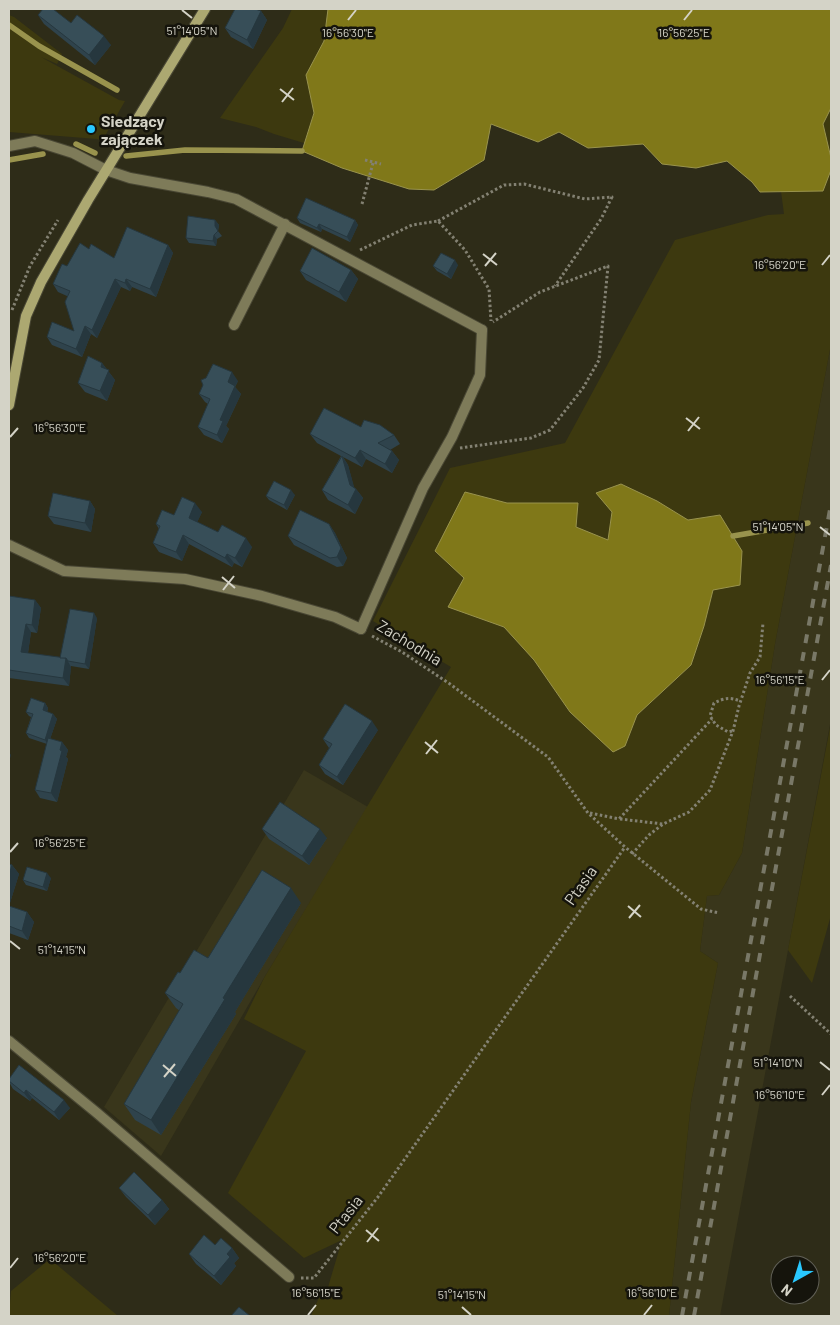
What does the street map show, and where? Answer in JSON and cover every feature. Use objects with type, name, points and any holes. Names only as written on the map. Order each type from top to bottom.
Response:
[{"type":"main road","points":[[9,405],[26,316],[41,282],[106,170],[205,9]]},
{"type":"street","points":[[9,146],[35,141],[73,153],[106,170],[130,178],[236,199],[486,327],[480,375],[445,450],[423,488],[361,629]]},
{"type":"street","points":[[234,324],[284,224]]},
{"type":"street","name":"Zachodnia","points":[[9,544],[64,570],[185,580],[262,596],[335,617],[361,629]]},
{"type":"street","points":[[9,1042],[97,1112],[289,1277]]},
{"type":"path","points":[[366,160],[381,164]]},
{"type":"path","points":[[362,204],[373,163]]},
{"type":"path","points":[[350,259],[358,251],[412,225],[438,221],[504,185],[524,184],[585,199],[612,198],[601,219],[555,286]]},
{"type":"path","points":[[438,221],[465,250],[489,289],[486,327]]},
{"type":"path","points":[[445,450],[531,438],[550,430],[584,388],[599,360],[608,266],[540,292],[486,327]]},
{"type":"path","points":[[632,854],[649,835],[663,824],[689,812],[710,790],[733,731],[740,701],[750,674],[760,657],[763,623]]},
{"type":"path","name":"Zachodnia","points":[[361,629],[402,652],[450,684],[548,757],[588,813],[632,854],[700,909],[719,913]]},
{"type":"path","points":[[733,731],[728,732],[716,725],[710,716],[714,703],[723,698],[732,698],[740,701]]},
{"type":"path","points":[[619,819],[712,719]]},
{"type":"path","points":[[588,813],[663,824]]},
{"type":"path","name":"Ptasia","points":[[289,1277],[314,1278],[372,1204],[625,847]]},
{"type":"path","points":[[790,996],[831,1034]]},
{"type":"shaded area","points":[[292,9],[328,9],[324,41],[306,75],[314,113],[304,143],[256,127],[220,118],[283,28]]},
{"type":"shaded area","points":[[328,9],[831,9],[831,108],[823,124],[831,158],[831,170],[823,191],[760,192],[752,182],[727,161],[696,168],[662,164],[643,144],[588,148],[559,132],[538,142],[491,124],[484,160],[434,190],[409,189],[342,168],[302,151],[314,113],[306,75],[324,41]]},
{"type":"shaded area","points":[[9,15],[62,54],[57,64],[41,57],[119,100],[125,101],[102,141],[97,139],[9,132]]},
{"type":"shaded area","points":[[831,108],[831,158],[823,123]]},
{"type":"shaded area","points":[[831,170],[831,344],[775,644],[742,853],[719,895],[707,896],[700,951],[718,963],[691,1102],[669,1316],[311,1316],[320,1295],[326,1294],[342,1240],[304,1258],[228,1193],[306,1051],[244,1019],[264,978],[451,667],[373,621],[450,468],[565,443],[675,240],[768,215],[784,214],[781,191],[823,191]],"holes":[[[465,492],[507,503],[578,503],[576,527],[609,541],[612,512],[657,501],[688,520],[720,515],[713,590],[691,665],[637,715],[625,746],[570,712],[534,660],[504,627],[449,607],[464,578]]]},
{"type":"shaded area","points":[[831,344],[831,719],[720,1316],[669,1316],[691,1102],[718,963],[700,951],[707,896],[719,895],[742,853],[775,644]]},
{"type":"shaded area","points":[[621,484],[657,501],[688,520],[720,515],[742,551],[740,585],[713,590],[691,665],[637,715],[625,746],[613,752],[570,712],[534,660],[504,627],[448,607],[464,578],[435,551],[465,492],[507,503],[578,503],[576,527],[608,540],[612,512],[596,493]]},
{"type":"shaded area","points":[[831,722],[831,915],[812,983],[788,950]]},
{"type":"shaded area","points":[[304,770],[368,807],[264,978],[161,1156],[104,1107]]},
{"type":"shaded area","points":[[50,1259],[118,1316],[9,1316],[11,1291]]},
{"type":"building","points":[[43,9],[53,9],[71,23],[77,15],[104,36],[89,55],[38,15]]},
{"type":"building","points":[[235,9],[255,9],[261,11],[247,40],[225,28]]},
{"type":"building","points":[[306,198],[355,220],[347,237],[319,224],[317,228],[297,218]]},
{"type":"building","points":[[188,216],[215,220],[215,226],[218,231],[214,235],[213,241],[186,238]]},
{"type":"building","points":[[127,227],[168,245],[150,289],[126,279],[125,283],[115,279],[92,330],[85,326],[76,349],[47,337],[52,322],[74,331],[65,302],[70,291],[53,284],[62,264],[67,266],[80,243],[89,249],[91,244],[114,258]]},
{"type":"building","points":[[312,248],[351,270],[339,292],[300,271]]},
{"type":"building","points":[[441,253],[455,260],[447,274],[433,266]]},
{"type":"building","points":[[88,356],[102,363],[101,367],[109,370],[100,391],[78,383]]},
{"type":"building","points":[[213,364],[232,372],[228,382],[235,386],[220,420],[223,421],[217,435],[198,427],[210,399],[199,394],[203,385],[201,380],[206,378]]},
{"type":"building","points":[[324,408],[361,427],[364,420],[380,425],[394,435],[378,443],[392,451],[385,464],[360,450],[355,458],[310,434]]},
{"type":"building","points":[[342,456],[350,485],[356,489],[348,505],[322,490]]},
{"type":"building","points":[[274,481],[291,490],[284,505],[266,496]]},
{"type":"building","points":[[53,493],[90,501],[85,523],[48,516]]},
{"type":"building","points":[[182,497],[195,503],[189,518],[218,532],[222,525],[246,538],[235,558],[227,554],[225,558],[183,535],[176,552],[153,543],[160,526],[156,524],[162,510],[174,515]]},
{"type":"building","points":[[300,510],[329,524],[341,548],[337,557],[330,558],[288,536]]},
{"type":"building","points":[[9,596],[35,600],[32,625],[26,624],[21,652],[66,658],[63,678],[9,670]]},
{"type":"building","points":[[70,609],[94,613],[85,664],[60,658]]},
{"type":"building","points":[[31,698],[45,703],[43,710],[53,714],[45,740],[26,733],[33,714],[26,712]]},
{"type":"building","points":[[345,704],[372,721],[337,777],[319,765],[332,744],[323,739]]},
{"type":"building","points":[[48,738],[62,742],[60,750],[62,751],[51,793],[35,790]]},
{"type":"building","points":[[280,802],[320,829],[302,856],[262,829]]},
{"type":"building","points":[[9,864],[12,865],[9,875]]},
{"type":"building","points":[[27,867],[47,873],[43,887],[23,880]]},
{"type":"building","points":[[262,870],[291,888],[151,1120],[124,1104],[183,1004],[165,993],[194,950],[208,958]]},
{"type":"building","points":[[9,906],[27,912],[22,931],[9,926]]},
{"type":"building","points":[[19,1065],[64,1100],[54,1112],[26,1090],[24,1093],[9,1081]]},
{"type":"building","points":[[134,1172],[162,1200],[148,1215],[119,1188]]},
{"type":"building","points":[[204,1235],[215,1245],[221,1238],[232,1248],[227,1254],[230,1257],[214,1276],[189,1254]]},
{"type":"building","points":[[239,1307],[250,1316],[231,1316]]},
{"type":"waterway","points":[[9,25],[39,46],[117,90]]},
{"type":"waterway","points":[[76,144],[95,153]]},
{"type":"waterway","points":[[126,156],[185,150],[302,151]]},
{"type":"waterway","points":[[9,160],[43,154]]},
{"type":"waterway","points":[[733,536],[808,523]]},
{"type":"railway","points":[[682,1316],[831,504]]},
{"type":"railway","points":[[694,1316],[831,565]]},
{"type":"place","name":"Siedzący zajączek","points":[[91,129]]}]
